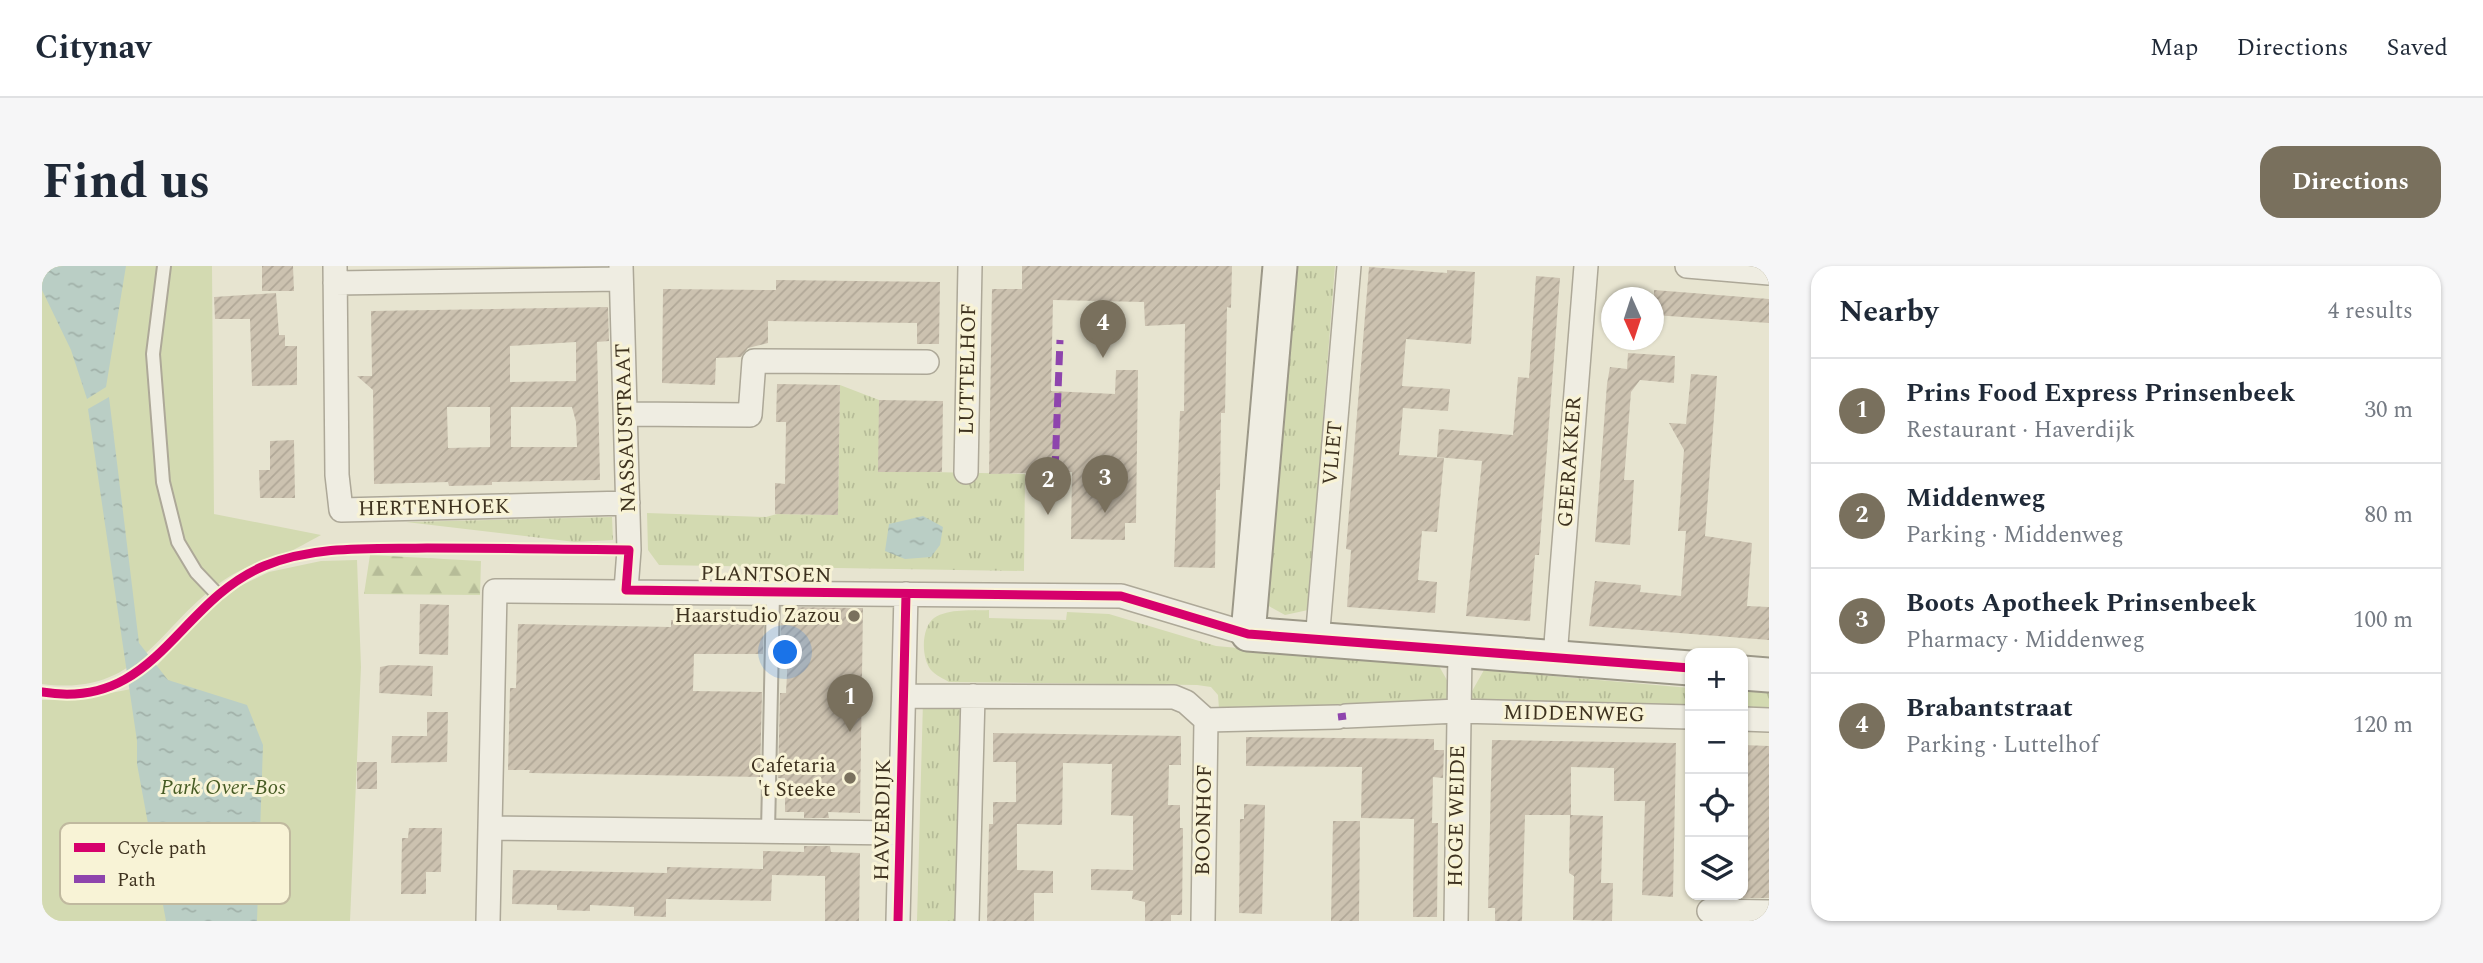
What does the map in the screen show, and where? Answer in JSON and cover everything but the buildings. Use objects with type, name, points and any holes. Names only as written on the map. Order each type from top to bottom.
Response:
[{"type":"street","name":"LUTTELHOF","points":[[966,472],[970,266]]},
{"type":"street","points":[[1248,634],[1280,266]]},
{"type":"street","name":"VLIET","points":[[1317,640],[1349,266]]},
{"type":"street","name":"GEERAKKER","points":[[1555,657],[1586,266]]},
{"type":"street","points":[[1686,266],[1769,272]]},
{"type":"street","name":"HERTENHOEK","points":[[621,272],[335,274],[337,475],[341,510],[628,503]]},
{"type":"street","name":"NASSAUSTRAAT","points":[[621,272],[628,503],[626,590]]},
{"type":"street","points":[[626,414],[750,415],[754,361],[927,362]]},
{"type":"street","name":"PLANTSOEN","points":[[488,921],[495,591],[906,594]]},
{"type":"street","points":[[906,594],[1121,596],[1248,634],[1685,668]]},
{"type":"street","name":"HAVERDIJK","points":[[898,921],[906,594]]},
{"type":"street","points":[[1458,711],[1460,651]]},
{"type":"street","points":[[1748,673],[1769,675]]},
{"type":"street","points":[[904,696],[1174,697],[1186,702],[1206,720]]},
{"type":"street","points":[[967,921],[973,696]]},
{"type":"street","name":"MIDDENWEG","points":[[1206,720],[1458,711],[1685,717]]},
{"type":"street","name":"HOGE WEIDE","points":[[1456,921],[1458,711]]},
{"type":"street","points":[[1748,719],[1769,720]]},
{"type":"street","name":"BOONHOF","points":[[1203,921],[1206,720]]},
{"type":"street","points":[[491,828],[900,833]]},
{"type":"street","points":[[1709,909],[1769,912]]},
{"type":"lane","points":[[164,266],[153,354],[163,482],[178,542],[196,572],[217,594]]},
{"type":"lane","name":"PLANTSOEN","points":[[768,831],[773,594]]},
{"type":"green space","points":[[42,266],[212,266],[214,514],[321,535],[293,550],[231,575],[201,598],[145,654],[125,669],[103,680],[75,685],[42,684]]},
{"type":"green space","points":[[1296,266],[1335,266],[1308,610],[1285,615],[1265,604]]},
{"type":"green space","points":[[840,385],[879,400],[879,471],[1025,474],[1024,571],[659,565],[648,550],[647,513],[766,517],[777,514],[838,515]]},
{"type":"green space","points":[[612,517],[613,540],[575,542],[406,522]]},
{"type":"green space","points":[[370,555],[481,561],[480,595],[364,594]]},
{"type":"green space","name":"Park Over-Bos","points":[[357,560],[361,667],[350,921],[42,921],[42,700],[75,700],[136,688],[207,612],[240,586],[269,572],[321,561]]},
{"type":"green space","points":[[989,610],[989,618],[1066,620],[1067,612],[1109,614],[1216,646],[1439,666],[1448,682],[1448,708],[1219,709],[1218,695],[1211,687],[1197,685],[949,682],[933,672],[925,658],[924,643],[927,629],[934,618],[947,613]]},
{"type":"green space","points":[[1484,670],[1685,688],[1685,714],[1471,709],[1471,693]]},
{"type":"green space","points":[[1748,690],[1769,692],[1769,715],[1748,715]]},
{"type":"green space","points":[[923,701],[961,702],[960,921],[917,921]]},
{"type":"water","points":[[42,266],[126,266],[106,387],[87,399],[71,350],[42,290]]},
{"type":"water","points":[[109,397],[139,643],[168,680],[247,705],[263,745],[260,823],[148,823],[137,764],[137,741],[88,409]]},
{"type":"water","points":[[923,516],[943,527],[940,545],[931,557],[905,559],[885,551],[889,524]]},
{"type":"water","points":[[163,904],[258,904],[257,921],[166,921]]},
{"type":"marked path","points":[[1055,470],[1060,340]]},
{"type":"marked path","points":[[1338,717],[1346,716]]},
{"type":"cycle path","points":[[42,692],[81,694],[112,686],[139,670],[163,650],[208,604],[234,583],[264,566],[324,551],[386,548],[629,550],[626,590],[1121,596],[1248,634],[1685,668]]},
{"type":"cycle path","points":[[898,921],[906,594]]},
{"type":"place","name":"Brabantstraat","points":[[1103,358]]},
{"type":"place","name":"Boots Apotheek Prinsenbeek","points":[[1105,513]]},
{"type":"place","name":"Middenweg","points":[[1048,515]]},
{"type":"place","name":"Haarstudio Zazou","points":[[854,616]]},
{"type":"place","name":"Prins Food Express Prinsenbeek","points":[[850,732]]},
{"type":"place","name":"Cafetaria 't Steeke","points":[[850,778]]}]
